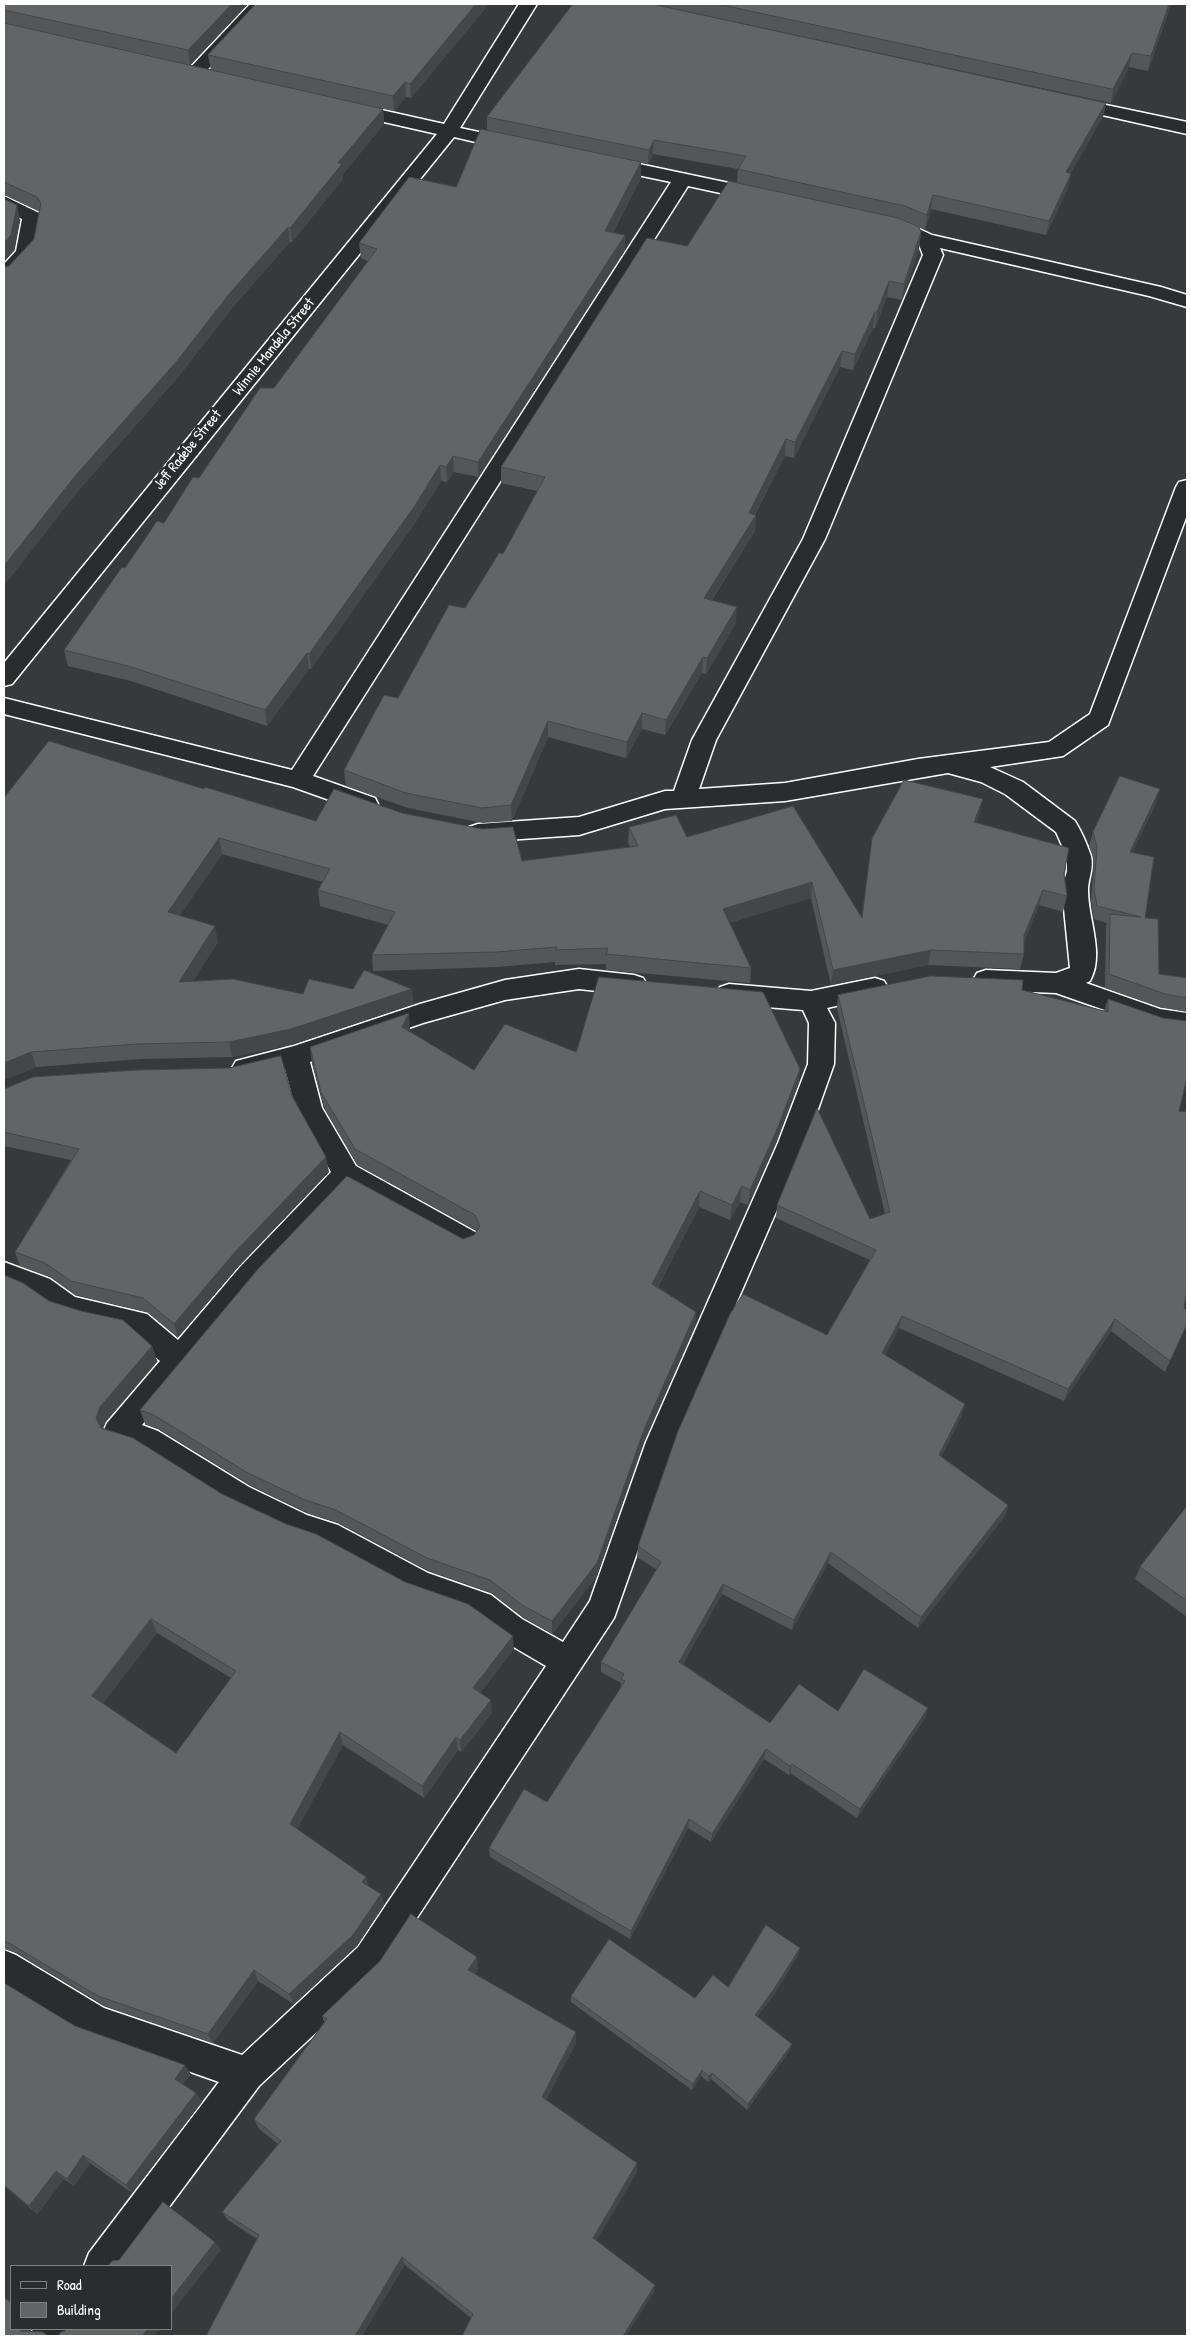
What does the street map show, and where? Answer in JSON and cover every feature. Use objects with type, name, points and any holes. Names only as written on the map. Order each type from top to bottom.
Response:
[{"type":"street","points":[[194,74],[259,4]]},
{"type":"street","points":[[440,142],[528,4]]},
{"type":"street","points":[[175,70],[212,78]]},
{"type":"street","points":[[1051,98],[1187,128]]},
{"type":"street","points":[[326,104],[440,142],[527,147]]},
{"type":"street","name":"Jeff Radebe Street","points":[[4,677],[440,142]]},
{"type":"street","points":[[586,159],[779,200]]},
{"type":"street","points":[[298,780],[684,179]]},
{"type":"street","points":[[4,202],[32,217],[26,252],[4,275]]},
{"type":"street","points":[[893,226],[926,239],[1154,291],[1187,302]]},
{"type":"street","points":[[683,799],[704,740],[814,539],[933,255],[926,239]]},
{"type":"street","points":[[456,828],[483,834],[579,826],[666,800],[786,792],[948,764],[1055,750],[1100,719],[1187,487]]},
{"type":"street","points":[[4,706],[298,780],[386,812]]},
{"type":"street","points":[[948,764],[988,775],[1014,788],[1066,827],[1079,856],[1080,872],[1075,889],[1075,904],[1084,964],[1081,974],[1057,983]]},
{"type":"street","points":[[957,978],[1057,983],[1159,1019],[1187,1023]]},
{"type":"street","points":[[223,1071],[295,1056],[420,1014],[505,990],[579,979],[656,987]]},
{"type":"street","points":[[704,991],[811,1001],[898,983]]},
{"type":"street","points":[[103,2265],[247,2074],[370,1960],[603,1608],[661,1442],[792,1143],[821,1064],[822,1023],[811,1001]]},
{"type":"street","points":[[295,1056],[309,1110],[346,1174],[465,1240]]},
{"type":"street","points":[[346,1174],[250,1275],[118,1432],[147,1440],[238,1497],[343,1543],[419,1584],[480,1605],[511,1629],[568,1661]]},
{"type":"street","points":[[4,1274],[40,1288],[66,1306],[87,1313],[137,1323],[179,1359]]},
{"type":"street","points":[[4,1967],[95,2022],[247,2074]]},
{"type":"building","points":[[4,4],[232,4],[188,50],[4,10]]},
{"type":"building","points":[[256,4],[476,4],[410,84],[405,82],[393,96],[208,55]]},
{"type":"building","points":[[573,4],[652,4],[1106,103],[1066,172],[1071,174],[1049,221],[933,195],[927,215],[905,206],[738,169],[746,156],[654,140],[649,150],[487,117]]},
{"type":"building","points":[[718,4],[1169,4],[1151,56],[1132,53],[1113,89]]},
{"type":"building","points":[[4,23],[383,109],[338,163],[342,164],[290,228],[288,227],[230,293],[177,361],[76,475],[4,566],[4,267],[9,266],[34,239],[41,203],[37,197],[4,182]]},
{"type":"building","points":[[481,129],[641,162],[605,231],[625,235],[478,462],[453,456],[446,467],[440,465],[414,507],[309,654],[307,653],[265,710],[128,666],[64,650],[122,567],[125,568],[157,521],[164,523],[193,477],[199,478],[260,388],[274,388],[377,249],[359,243],[409,177],[456,187]]},
{"type":"building","points":[[729,181],[898,218],[919,227],[921,232],[904,284],[889,281],[877,312],[875,312],[855,354],[842,351],[795,442],[786,439],[749,513],[756,515],[704,598],[737,607],[707,658],[703,657],[666,720],[642,713],[627,742],[548,721],[511,805],[482,808],[406,793],[344,770],[384,695],[398,698],[449,605],[465,608],[499,553],[503,554],[545,477],[501,467],[647,238],[687,246]]},
{"type":"building","points":[[4,199],[17,205],[11,235],[4,243]]},
{"type":"building","points":[[49,741],[316,821],[334,789],[402,813],[482,829],[513,827],[522,861],[638,846],[629,827],[676,815],[687,837],[793,806],[862,918],[872,838],[904,780],[983,799],[974,822],[1069,848],[1064,874],[1067,896],[1043,890],[1024,935],[1024,954],[931,950],[833,970],[812,882],[723,909],[751,968],[606,954],[608,948],[555,950],[557,947],[496,952],[372,955],[395,912],[318,890],[330,869],[219,838],[168,912],[215,926],[179,982],[233,979],[303,994],[309,979],[353,989],[364,970],[412,989],[291,1029],[229,1042],[137,1044],[31,1052],[4,1063],[4,798]]},
{"type":"building","points":[[1120,776],[1160,789],[1130,852],[1154,857],[1145,918],[1158,919],[1159,974],[1187,978],[1187,998],[1165,994],[1109,974],[1110,914],[1141,917],[1097,906],[1094,888],[1097,847],[1093,832]]},
{"type":"building","points":[[931,976],[1023,980],[1022,990],[1108,1012],[1108,999],[1163,1018],[1187,1021],[1187,1078],[1179,1111],[1187,1112],[1187,1290],[1184,1308],[1187,1310],[1187,1324],[1170,1361],[1115,1319],[1068,1389],[902,1316],[882,1353],[965,1404],[939,1455],[1008,1505],[921,1617],[831,1552],[794,1620],[723,1584],[679,1662],[770,1723],[799,1684],[838,1711],[864,1669],[928,1708],[860,1809],[766,1749],[712,1834],[689,1819],[631,1931],[489,1848],[524,1789],[547,1802],[625,1681],[621,1679],[624,1674],[601,1662],[661,1562],[638,1546],[678,1431],[730,1314],[743,1294],[827,1335],[876,1250],[777,1205],[817,1108],[870,1219],[890,1212],[838,995]]},
{"type":"building","points":[[599,977],[763,992],[800,1069],[778,1127],[750,1190],[742,1186],[732,1205],[700,1191],[652,1284],[696,1312],[645,1427],[597,1563],[552,1621],[522,1605],[490,1580],[427,1558],[336,1510],[305,1500],[246,1472],[154,1415],[140,1410],[258,1269],[347,1176],[463,1239],[474,1235],[480,1226],[475,1215],[355,1149],[321,1092],[310,1047],[409,1013],[402,1027],[474,1070],[505,1024],[576,1052]]},
{"type":"building","points":[[281,1056],[292,1096],[326,1157],[235,1252],[174,1324],[143,1298],[71,1281],[45,1263],[15,1252],[79,1149],[4,1132],[4,1089],[33,1077],[137,1070],[229,1068]]},
{"type":"building","points":[[4,1275],[23,1283],[49,1301],[81,1311],[123,1320],[152,1346],[100,1407],[96,1418],[101,1428],[133,1438],[222,1494],[286,1524],[316,1534],[405,1582],[468,1604],[513,1636],[473,1688],[491,1700],[460,1740],[456,1737],[422,1786],[340,1732],[290,1824],[366,1877],[362,1882],[381,1894],[353,1935],[289,1994],[254,1970],[208,2034],[98,1996],[4,1941]],"holes":[[[151,1619],[236,1671],[176,1753],[92,1696]]]},
{"type":"building","points":[[1187,1506],[1187,1601],[1140,1567]]},
{"type":"building","points":[[411,1914],[477,1957],[468,1970],[576,2032],[542,2097],[637,2163],[593,2238],[655,2285],[623,2336],[462,2336],[473,2314],[402,2257],[355,2336],[206,2336],[259,2235],[222,2212],[281,2141],[254,2119],[327,2019],[322,2016],[380,1961]]},
{"type":"building","points":[[766,1925],[800,1948],[755,2015],[792,2044],[748,2104],[712,2073],[709,2076],[702,2070],[693,2084],[571,1996],[609,1939],[695,1998],[713,1975],[728,1987]]},
{"type":"building","points":[[4,1983],[75,2026],[185,2065],[175,2079],[196,2093],[126,2185],[83,2155],[67,2179],[56,2171],[29,2206],[4,2185]]},
{"type":"building","points":[[163,2202],[215,2242],[172,2298],[172,2265],[109,2265],[112,2261],[119,2260]]},
{"type":"building","points":[[4,2297],[10,2302],[10,2330],[43,2332],[48,2336],[4,2336]]},
{"type":"building","points":[[147,2330],[142,2336],[58,2336],[61,2332]]}]
